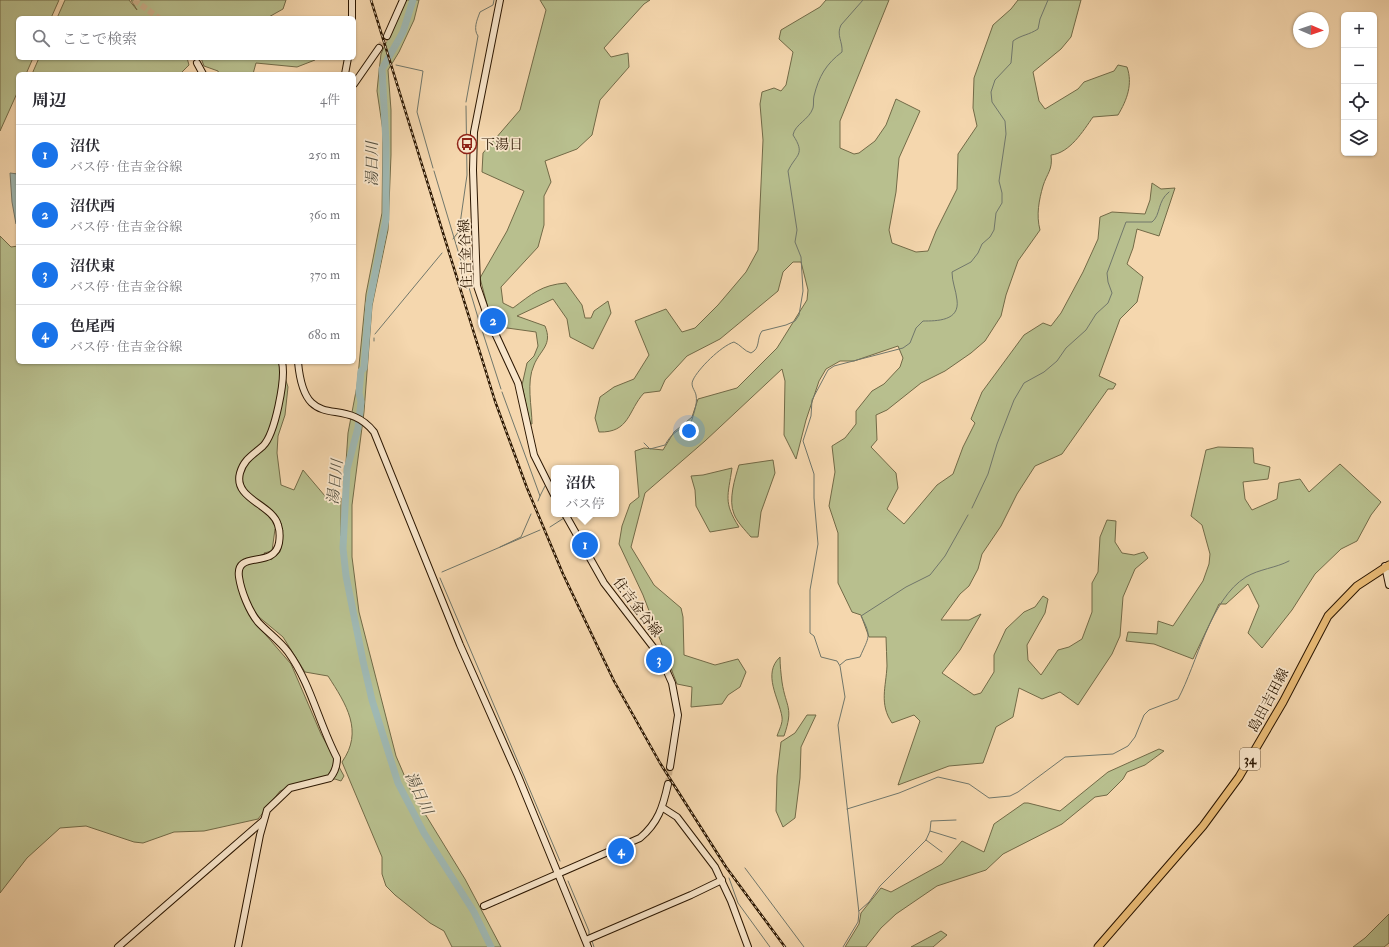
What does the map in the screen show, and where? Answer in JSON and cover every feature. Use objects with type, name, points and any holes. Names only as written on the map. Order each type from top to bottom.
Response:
[{"type":"main road","name":"島田吉田線","points":[[1098,947],[1203,826],[1239,777],[1283,702],[1328,616],[1357,586],[1387,566]]},
{"type":"street","points":[[352,0],[352,16]]},
{"type":"street","points":[[387,36],[403,0]]},
{"type":"street","name":"住吉金谷線","points":[[500,0],[474,132],[473,170],[477,286],[488,318],[518,383],[534,454],[551,488]]},
{"type":"street","points":[[356,80],[379,48]]},
{"type":"street","points":[[345,72],[348,60]]},
{"type":"street","points":[[197,63],[202,72]]},
{"type":"street","points":[[238,947],[263,821],[267,810],[272,803],[290,788],[330,778],[336,768],[337,758],[324,733],[313,702],[298,669],[286,650],[257,621],[243,592],[239,577],[239,567],[243,563],[270,557],[278,549],[280,532],[277,520],[272,514],[250,498],[241,489],[239,476],[244,462],[252,453],[263,446],[270,434],[283,386],[282,364]]},
{"type":"street","points":[[298,364],[300,384],[306,397],[312,403],[324,411],[350,415],[364,421],[374,432],[458,639],[558,874],[589,939],[588,947]]},
{"type":"street","name":"住吉金谷線","points":[[567,517],[604,583],[660,656],[672,682],[678,715],[670,767]]},
{"type":"street","points":[[1387,566],[1389,585]]},
{"type":"street","points":[[484,906],[640,838],[653,826],[663,808],[668,784]]},
{"type":"street","points":[[663,808],[677,817],[715,867],[732,900],[748,947]]},
{"type":"street","points":[[118,947],[263,821]]},
{"type":"street","points":[[589,939],[722,880]]},
{"type":"green space","points":[[0,0],[59,0],[52,16],[16,16],[16,60],[32,60],[27,72],[16,72],[16,95],[0,131]]},
{"type":"green space","points":[[65,0],[129,0],[137,10],[131,0],[286,0],[283,9],[271,16],[58,16]]},
{"type":"green space","points":[[405,0],[419,0],[414,20],[399,52],[388,70],[391,110],[391,155],[388,230],[372,306],[364,412],[352,505],[352,557],[359,612],[396,756],[411,791],[465,879],[501,947],[452,947],[444,931],[430,923],[386,886],[382,874],[382,857],[342,762],[352,739],[350,718],[346,707],[328,676],[305,672],[283,637],[259,617],[245,601],[252,619],[291,664],[321,734],[344,776],[341,781],[335,779],[296,785],[280,791],[258,819],[204,831],[174,832],[143,843],[134,842],[86,826],[60,828],[27,858],[0,893],[0,236],[11,247],[16,246],[16,364],[281,364],[288,387],[285,415],[278,436],[277,453],[281,485],[294,490],[303,470],[325,496],[341,498],[341,536],[348,433],[357,386],[366,294],[382,213],[383,131],[377,91],[381,54]],"holes":[[[275,529],[283,530],[280,552],[271,560],[264,553],[272,551]]]},
{"type":"green space","points":[[540,0],[650,0],[644,4],[604,48],[611,57],[628,53],[629,67],[600,100],[592,135],[577,149],[545,161],[551,182],[544,196],[544,225],[538,247],[501,287],[503,303],[513,308],[543,288],[566,283],[582,305],[585,318],[591,318],[594,311],[608,301],[611,313],[593,349],[570,337],[567,319],[553,299],[517,316],[545,326],[548,338],[545,347],[534,365],[530,379],[532,424],[530,424],[522,385],[527,363],[534,356],[538,346],[536,332],[500,327],[489,312],[480,278],[507,231],[524,191],[482,172],[483,153],[520,110],[546,10]]},
{"type":"green space","points":[[826,0],[889,0],[840,121],[840,148],[854,154],[859,153],[875,141],[886,125],[896,99],[920,111],[899,158],[896,192],[889,230],[892,243],[916,252],[928,251],[936,231],[957,189],[958,154],[977,126],[973,108],[974,78],[993,25],[1011,9],[1018,0],[1081,0],[1071,37],[1061,49],[1033,72],[1039,101],[1045,109],[1078,89],[1084,82],[1114,71],[1118,65],[1127,67],[1129,73],[1128,92],[1118,115],[1093,117],[1070,146],[1051,155],[1050,168],[1039,202],[1038,219],[1040,230],[1018,261],[1006,295],[1001,316],[985,341],[945,371],[921,383],[887,410],[876,415],[877,440],[871,447],[896,473],[898,488],[887,509],[904,524],[937,485],[953,474],[963,447],[975,423],[971,419],[982,392],[1024,335],[1043,323],[1051,326],[1061,313],[1083,272],[1098,239],[1100,217],[1112,212],[1145,214],[1150,200],[1152,183],[1161,189],[1175,188],[1159,236],[1137,229],[1133,248],[1127,264],[1143,277],[1137,302],[1120,319],[1099,376],[1116,384],[1113,389],[1108,389],[1062,454],[1035,466],[1017,494],[1001,526],[982,554],[978,569],[969,586],[960,594],[941,620],[969,620],[981,614],[960,650],[942,673],[974,695],[981,693],[994,672],[994,655],[1006,629],[1024,612],[1035,607],[1043,596],[1048,599],[1045,613],[1027,645],[1028,660],[1041,675],[1058,650],[1069,647],[1082,639],[1092,612],[1092,583],[1098,572],[1100,537],[1107,520],[1116,521],[1115,542],[1122,553],[1134,555],[1144,552],[1148,558],[1135,569],[1123,597],[1120,636],[1112,654],[1078,705],[1060,692],[1042,699],[1019,688],[1013,717],[996,727],[983,763],[949,766],[898,785],[920,721],[914,715],[892,723],[888,716],[884,702],[887,666],[886,637],[869,637],[861,615],[852,612],[838,583],[838,533],[829,506],[835,472],[832,446],[845,438],[856,424],[856,411],[872,391],[884,384],[900,367],[903,358],[898,346],[854,361],[840,361],[826,369],[819,381],[806,420],[796,459],[784,435],[785,381],[782,369],[705,441],[645,493],[631,547],[654,585],[681,608],[683,617],[684,655],[715,665],[738,659],[746,672],[740,687],[728,695],[722,704],[691,707],[692,687],[677,684],[643,595],[619,544],[622,526],[630,504],[639,497],[635,451],[644,448],[663,450],[674,432],[692,417],[698,399],[737,388],[777,348],[807,300],[808,290],[801,262],[793,262],[783,272],[778,291],[720,339],[687,356],[665,380],[660,391],[644,393],[623,425],[617,429],[599,432],[595,418],[600,397],[614,387],[634,379],[649,355],[635,321],[666,309],[682,332],[695,328],[718,305],[746,272],[758,250],[763,140],[760,104],[762,92],[774,88],[781,91],[786,85],[793,52],[779,39],[781,30],[820,7]]},
{"type":"green space","points":[[38,60],[188,60],[189,65],[182,72],[33,72]]},
{"type":"green space","points":[[202,60],[315,60],[297,67],[256,63],[254,72],[218,72],[204,66]]},
{"type":"green space","points":[[1218,447],[1253,448],[1254,463],[1270,467],[1268,479],[1243,482],[1245,499],[1252,510],[1277,499],[1279,483],[1300,479],[1309,492],[1340,464],[1381,502],[1371,515],[1357,541],[1341,549],[1315,574],[1292,610],[1262,648],[1248,633],[1259,606],[1248,584],[1226,604],[1219,604],[1193,659],[1154,644],[1126,641],[1128,632],[1157,634],[1158,621],[1173,626],[1203,581],[1209,564],[1210,554],[1202,525],[1191,516],[1206,450]]},
{"type":"green space","points":[[773,460],[775,473],[761,512],[758,537],[751,537],[737,520],[732,508],[733,489],[739,465]]},
{"type":"green space","points":[[732,468],[728,499],[731,511],[739,527],[710,532],[696,506],[695,490],[691,476],[703,475]]},
{"type":"green space","points":[[780,657],[782,682],[789,713],[784,736],[777,736],[782,717],[772,678],[772,671]]},
{"type":"green space","points":[[807,715],[816,715],[801,747],[800,778],[795,818],[783,827],[776,811],[777,776],[781,742],[795,733]]},
{"type":"green space","points":[[1159,749],[1164,751],[1145,765],[1127,772],[1123,779],[1107,795],[1095,797],[1062,824],[1003,854],[986,870],[937,886],[896,914],[881,928],[866,947],[845,947],[859,924],[861,913],[881,888],[891,892],[942,864],[962,841],[984,852],[994,824],[1024,803],[1060,811],[1108,772]]},
{"type":"green space","points":[[1389,914],[1389,943],[1384,947],[1353,947],[1365,938]]},
{"type":"green space","points":[[941,931],[947,935],[933,947],[911,947]]},
{"type":"water","points":[[10,173],[16,174],[16,224],[12,202]]},
{"type":"waterway","name":"湯日川","points":[[413,0],[403,32],[382,69],[386,143],[386,219],[369,304],[364,368],[361,371],[359,393],[361,402],[358,428],[347,469],[343,548],[346,576],[372,700],[398,783],[424,833],[474,912],[491,947]]},
{"type":"waterway","points":[[466,102],[478,36],[476,30],[477,21],[480,12],[493,5],[494,0]]},
{"type":"waterway","points":[[644,443],[650,449],[665,445],[673,434],[691,423],[696,402],[696,395],[692,384],[693,380],[710,358],[734,342],[751,353],[756,349],[762,331],[786,325],[795,321],[799,315],[803,291],[801,257],[795,242],[797,230],[788,171],[799,151],[799,147],[793,135],[796,128],[808,116],[813,108],[816,89],[821,76],[827,66],[842,52],[842,45],[839,35],[841,25],[863,0]]},
{"type":"waterway","points":[[843,947],[858,922],[859,913],[838,725],[845,697],[840,666],[837,661],[821,657],[814,636],[810,633],[810,590],[818,544],[814,498],[814,474],[803,441],[811,416],[812,400],[828,370],[834,366],[903,348],[910,343],[916,328],[923,321],[941,320],[951,316],[955,312],[957,300],[952,272],[971,262],[978,253],[982,244],[990,237],[994,230],[996,213],[1002,203],[1002,193],[999,181],[1006,134],[1005,121],[992,102],[991,92],[995,80],[1011,63],[1013,41],[1038,29],[1040,19],[1048,0]]},
{"type":"waterway","points":[[396,65],[423,71],[417,112],[433,168]]},
{"type":"waterway","points":[[453,239],[459,231],[467,175],[466,106]]},
{"type":"waterway","points":[[434,171],[479,321]]},
{"type":"waterway","points":[[972,508],[988,474],[997,444],[1014,400],[1024,383],[1044,372],[1057,361],[1066,348],[1086,330],[1096,314],[1108,303],[1112,293],[1108,282],[1107,273],[1126,222],[1152,222],[1157,216],[1165,196],[1169,192]]},
{"type":"waterway","points":[[375,334],[442,253]]},
{"type":"waterway","points":[[480,324],[501,389]]},
{"type":"waterway","points":[[502,392],[540,496],[538,501]]},
{"type":"waterway","points":[[540,496],[545,486]]},
{"type":"waterway","points":[[500,547],[521,537],[531,514]]},
{"type":"waterway","points":[[840,665],[846,660],[860,657],[866,645],[868,633],[861,616],[906,587],[930,575],[945,556],[968,515]]},
{"type":"waterway","points":[[550,527],[564,518]]},
{"type":"waterway","points":[[442,572],[540,530]]},
{"type":"waterway","points":[[847,809],[899,793],[938,777],[969,784],[989,798],[1010,796],[1018,792],[1065,757],[1113,754],[1128,746],[1135,737],[1144,715],[1149,710],[1178,699],[1214,616],[1223,600],[1234,587],[1251,574],[1289,561]]},
{"type":"waterway","points":[[440,578],[560,861]]},
{"type":"waterway","points":[[930,831],[931,821],[956,820]]},
{"type":"waterway","points":[[859,911],[869,902],[880,886],[926,840],[930,831],[956,839]]},
{"type":"waterway","points":[[926,840],[942,852]]},
{"type":"waterway","points":[[745,868],[804,947]]},
{"type":"waterway","points":[[729,878],[738,903],[770,947]]},
{"type":"waterway","points":[[568,881],[589,931],[589,936]]},
{"type":"waterway","points":[[592,941],[594,947]]},
{"type":"tunnel","points":[[134,0],[156,16]]},
{"type":"tunnel","points":[[379,48],[387,36]]},
{"type":"tunnel","points":[[668,784],[670,767]]},
{"type":"railway","points":[[371,0],[495,401],[527,488],[563,574],[614,681],[660,763],[726,867],[785,947]]},
{"type":"place","name":"下湯日","points":[[467,144]]},
{"type":"place","name":"沼伏西","points":[[493,321]]},
{"type":"place","name":"沼伏","points":[[585,545]]},
{"type":"place","name":"沼伏東","points":[[659,660]]},
{"type":"place","name":"色尾西","points":[[621,851]]}]
